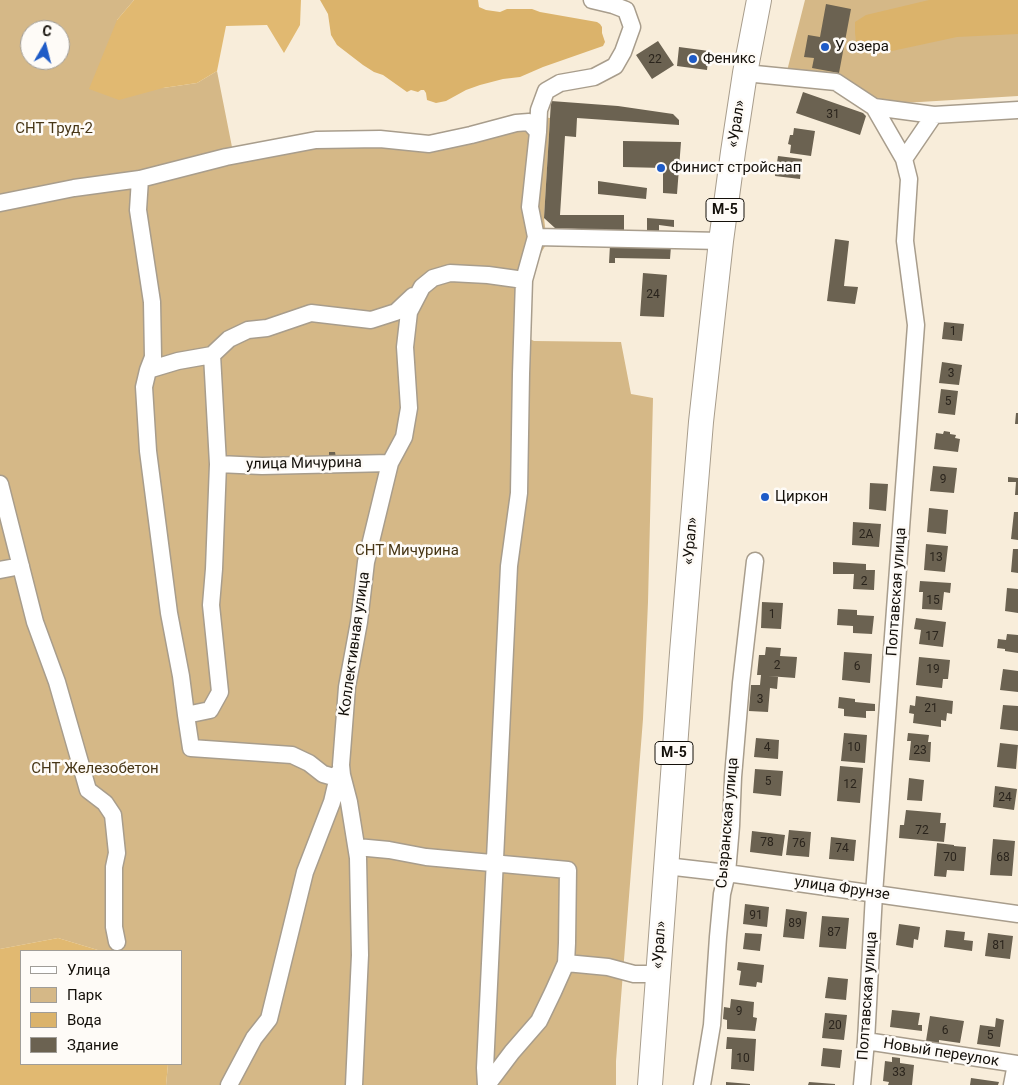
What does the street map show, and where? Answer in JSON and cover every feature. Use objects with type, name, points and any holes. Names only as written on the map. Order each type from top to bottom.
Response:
[{"type":"highway","name":"«Урал»","points":[[650,1085],[681,660],[701,422],[733,152],[759,0]]},
{"type":"street","points":[[486,1085],[485,1068],[509,566],[519,493],[524,280],[536,237],[530,207],[539,110],[546,91],[560,83],[594,76],[614,66],[623,52],[632,26],[626,10],[592,0]]},
{"type":"street","points":[[745,73],[836,82],[874,108],[934,115],[1018,110]]},
{"type":"street","name":"Полтавская улица","points":[[862,1085],[874,894],[916,324],[904,242],[909,179],[904,159],[874,108]]},
{"type":"street","points":[[904,159],[934,115]]},
{"type":"street","points":[[0,203],[74,188],[140,179],[226,157],[316,140],[380,139],[429,144],[516,123],[529,122],[538,132]]},
{"type":"street","points":[[140,179],[138,210],[152,302],[153,357],[144,387],[148,451],[169,613],[175,638],[191,748],[292,756],[309,763],[323,774],[339,771],[332,802],[305,872],[269,1019],[254,1038],[229,1085]]},
{"type":"street","points":[[536,237],[721,241]]},
{"type":"street","points":[[148,370],[212,355],[229,339],[248,330],[267,328],[311,313],[371,320],[396,312],[433,278],[450,273],[524,280]]},
{"type":"street","name":"Коллективная улица","points":[[354,1085],[360,954],[357,847],[342,775],[339,771],[347,687],[359,622],[366,562],[390,463],[404,437],[409,408],[405,347],[409,312],[422,287]]},
{"type":"street","points":[[186,715],[210,710],[220,692],[211,605],[218,464],[212,355]]},
{"type":"street","name":"улица Мичурина","points":[[218,464],[262,466],[390,463]]},
{"type":"street","points":[[0,484],[35,622],[57,682],[88,790],[105,803],[113,815],[117,853],[114,867],[114,927],[117,942]]},
{"type":"street","name":"Сызранская улица","points":[[702,1085],[712,1026],[722,894],[727,873],[741,683],[756,561]]},
{"type":"street","points":[[0,570],[21,566]]},
{"type":"street","points":[[357,847],[389,850],[426,857],[568,870],[566,962],[539,1022],[486,1085]]},
{"type":"street","name":"улица Фрунзе","points":[[666,866],[1018,914]]},
{"type":"street","points":[[566,962],[608,967],[634,974],[658,974]]},
{"type":"street","name":"Новый переулок","points":[[866,1042],[1017,1064],[1012,1085]]},
{"type":"green space","name":"СНТ Мичурина","points":[[0,0],[134,0],[117,20],[163,88],[197,83],[217,71],[232,147],[315,133],[432,136],[530,115],[550,118],[544,218],[547,243],[538,258],[530,280],[528,338],[534,341],[621,342],[631,394],[653,398],[643,719],[616,1061],[616,1085],[166,1085],[168,1065],[182,1065],[182,950],[98,950],[58,938],[0,949]]},
{"type":"green space","points":[[805,0],[1018,0],[1018,96],[887,104],[787,71]]},
{"type":"shaded area","points":[[134,0],[301,0],[300,25],[284,53],[267,25],[226,26],[217,71],[197,83],[163,88],[119,100],[89,89],[117,20]]},
{"type":"shaded area","points":[[58,938],[98,950],[20,950],[20,1065],[168,1065],[166,1085],[0,1085],[0,949]]},
{"type":"water","points":[[320,0],[478,0],[479,7],[486,10],[500,12],[507,9],[532,9],[597,22],[602,27],[605,42],[603,46],[520,77],[480,85],[446,101],[436,103],[427,100],[424,90],[418,92],[411,90],[407,92],[383,75],[363,65],[337,45],[331,35],[328,14]]},
{"type":"water","points":[[929,0],[1018,0],[1018,34],[957,37],[872,54],[857,49],[855,22],[866,15]]},
{"type":"building","name":"У озера","points":[[826,4],[851,9],[839,73],[812,68],[814,58],[804,57],[808,35],[820,37]]},
{"type":"building","points":[[658,41],[674,65],[652,79],[636,55]]},
{"type":"building","name":"Феникс","points":[[679,47],[709,51],[707,70],[677,66]]},
{"type":"building","points":[[803,92],[863,113],[866,116],[860,135],[796,113]]},
{"type":"building","points":[[551,101],[618,106],[673,114],[679,120],[679,125],[577,118],[576,137],[565,136],[560,215],[624,215],[624,231],[555,228],[544,218]]},
{"type":"building","points":[[794,128],[815,131],[811,156],[790,153],[791,145],[788,144],[790,135],[793,135]]},
{"type":"building","name":"Финист стройснап","points":[[623,141],[681,142],[677,194],[663,193],[663,168],[623,167]]},
{"type":"building","points":[[778,156],[802,159],[800,179],[775,176]]},
{"type":"building","points":[[598,181],[647,188],[646,199],[598,194]]},
{"type":"building","points":[[647,218],[674,220],[674,227],[659,225],[659,232],[647,232]]},
{"type":"building","points":[[835,239],[849,241],[844,286],[858,287],[855,304],[827,301]]},
{"type":"building","points":[[610,245],[671,246],[670,259],[615,258],[615,263],[609,263]]},
{"type":"building","points":[[643,273],[667,275],[664,317],[640,316]]},
{"type":"building","points":[[944,322],[964,324],[962,341],[942,339]]},
{"type":"building","points":[[942,362],[962,365],[959,385],[939,383]]},
{"type":"building","points":[[941,389],[958,391],[955,415],[938,413]]},
{"type":"building","points":[[1016,413],[1018,413],[1018,424],[1015,424]]},
{"type":"building","points":[[944,431],[956,435],[955,438],[960,439],[958,452],[934,449],[936,433],[943,434]]},
{"type":"building","points":[[329,452],[335,452],[336,458],[329,459]]},
{"type":"building","points":[[933,466],[957,468],[954,493],[930,491]]},
{"type":"building","points":[[1008,477],[1018,478],[1018,495],[1015,495],[1016,482],[1008,482]]},
{"type":"building","points":[[870,483],[888,484],[886,511],[869,509]]},
{"type":"building","points":[[929,508],[948,510],[946,534],[927,532]]},
{"type":"building","points":[[1014,512],[1018,512],[1018,540],[1011,539]]},
{"type":"building","points":[[853,522],[881,524],[879,547],[852,545]]},
{"type":"building","points":[[926,544],[948,546],[945,572],[924,570]]},
{"type":"building","points":[[1013,549],[1018,549],[1018,573],[1011,572]]},
{"type":"building","points":[[833,562],[866,564],[866,570],[875,570],[874,590],[853,589],[854,574],[833,574]]},
{"type":"building","points":[[920,581],[951,583],[950,593],[944,592],[942,610],[922,609],[923,592],[919,592]]},
{"type":"building","points":[[1007,588],[1018,589],[1018,613],[1005,611]]},
{"type":"building","points":[[762,602],[783,603],[781,629],[761,628]]},
{"type":"building","points":[[838,609],[857,610],[857,615],[874,616],[872,634],[853,633],[853,626],[837,625]]},
{"type":"building","points":[[916,618],[946,622],[943,647],[919,644],[921,630],[914,629]]},
{"type":"building","points":[[1007,634],[1018,635],[1018,653],[997,648],[998,639],[1006,640]]},
{"type":"building","points":[[766,647],[781,648],[780,656],[797,657],[795,678],[768,676],[778,677],[777,689],[770,688],[768,712],[749,711],[751,685],[760,685],[761,675],[757,675],[759,655],[765,655]]},
{"type":"building","points":[[844,652],[872,654],[870,683],[842,680]]},
{"type":"building","points":[[919,657],[950,660],[948,679],[943,679],[942,688],[916,685]]},
{"type":"building","points":[[1003,669],[1018,671],[1018,692],[1000,690]]},
{"type":"building","points":[[916,696],[953,701],[952,714],[947,713],[946,721],[941,720],[941,727],[913,723],[914,714],[909,713],[910,705],[915,706]]},
{"type":"building","points":[[839,697],[855,699],[855,702],[875,704],[875,711],[866,711],[866,718],[844,716],[844,709],[838,708]]},
{"type":"building","points":[[1003,705],[1018,706],[1018,731],[1000,729]]},
{"type":"building","points":[[844,733],[867,735],[865,763],[841,761]]},
{"type":"building","points":[[908,733],[929,735],[928,742],[931,742],[930,762],[909,760],[911,741],[907,741]]},
{"type":"building","points":[[756,738],[779,740],[778,759],[754,757]]},
{"type":"building","points":[[1000,743],[1018,745],[1016,769],[997,767]]},
{"type":"building","points":[[840,766],[863,768],[860,803],[837,801]]},
{"type":"building","points":[[755,769],[783,771],[781,796],[753,793]]},
{"type":"building","points":[[909,778],[924,780],[922,801],[907,800]]},
{"type":"building","points":[[995,786],[1017,789],[1014,810],[993,807]]},
{"type":"building","points":[[906,810],[941,813],[940,823],[946,823],[944,842],[899,838],[900,825],[904,825]]},
{"type":"building","points":[[789,830],[811,832],[809,857],[786,855]]},
{"type":"building","points":[[752,831],[785,835],[782,856],[750,852]]},
{"type":"building","points":[[831,837],[856,840],[854,861],[829,859]]},
{"type":"building","points":[[993,839],[1015,841],[1012,876],[990,875]]},
{"type":"building","points":[[937,843],[966,847],[964,871],[947,870],[946,877],[934,876]]},
{"type":"building","points":[[745,904],[769,907],[767,927],[743,924]]},
{"type":"building","points":[[786,909],[807,912],[804,939],[783,937]]},
{"type":"building","points":[[822,916],[849,918],[846,949],[819,947]]},
{"type":"building","points":[[899,924],[920,927],[918,940],[914,939],[913,948],[896,945]]},
{"type":"building","points":[[946,930],[965,932],[964,940],[973,941],[972,951],[944,947]]},
{"type":"building","points":[[745,933],[762,934],[760,951],[743,949]]},
{"type":"building","points":[[988,933],[1013,936],[1010,959],[985,956]]},
{"type":"building","points":[[738,962],[764,965],[762,983],[757,982],[756,987],[739,985],[741,971],[737,970]]},
{"type":"building","points":[[828,977],[848,979],[846,1000],[825,998]]},
{"type":"building","points":[[731,999],[754,1002],[753,1017],[757,1018],[755,1031],[727,1029],[727,1020],[723,1019],[724,1007],[730,1008]]},
{"type":"building","points":[[892,1010],[920,1013],[918,1025],[922,1025],[922,1031],[890,1027]]},
{"type":"building","points":[[825,1013],[847,1015],[844,1040],[822,1038]]},
{"type":"building","points":[[930,1016],[964,1021],[960,1043],[939,1040],[939,1043],[926,1041]]},
{"type":"building","points":[[996,1018],[1004,1020],[1000,1047],[977,1044],[980,1025],[995,1027]]},
{"type":"building","points":[[727,1037],[756,1039],[754,1071],[731,1069],[732,1049],[726,1049]]},
{"type":"building","points":[[823,1048],[842,1050],[840,1068],[821,1066]]},
{"type":"building","points":[[892,1057],[900,1058],[900,1063],[914,1065],[912,1085],[888,1085],[889,1082],[883,1081],[885,1061],[892,1062]]},
{"type":"building","points":[[971,1078],[999,1082],[998,1085],[970,1085]]},
{"type":"building","points":[[726,1082],[750,1084],[750,1085],[726,1085]]},
{"type":"building","points":[[809,1082],[835,1084],[835,1085],[808,1085]]},
{"type":"place","name":"У озера","points":[[825,47]]},
{"type":"place","name":"Феникс","points":[[693,59]]},
{"type":"place","name":"Финист стройснап","points":[[661,168]]},
{"type":"place","name":"Циркон","points":[[765,497]]},
{"type":"park label","name":"СНТ Труд-2","points":[[54,129]]},
{"type":"park label","name":"СНТ Железобетон","points":[[95,769]]}]
